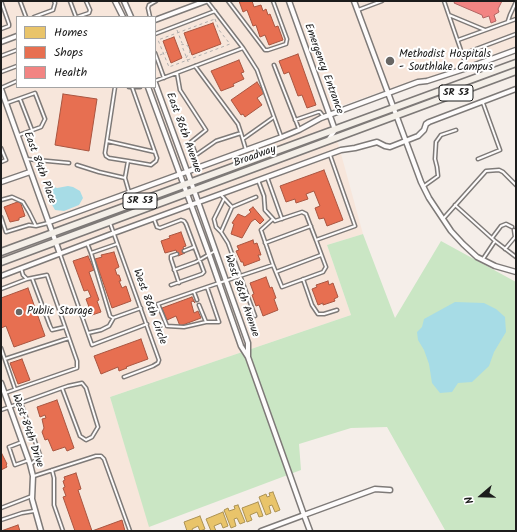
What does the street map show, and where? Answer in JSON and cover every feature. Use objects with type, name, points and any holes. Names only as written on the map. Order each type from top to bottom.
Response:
[{"type":"main road","name":"Broadway","points":[[1,252],[516,63]]},
{"type":"main road","name":"Broadway","points":[[1,262],[516,71]]},
{"type":"street","points":[[116,1],[123,16]]},
{"type":"street","points":[[124,1],[131,16]]},
{"type":"street","points":[[156,20],[206,1]]},
{"type":"street","name":"Emergency Entrance","points":[[289,1],[335,130],[331,137],[326,141]]},
{"type":"street","points":[[354,1],[423,186],[429,198],[451,231],[477,257],[495,266],[516,272]]},
{"type":"street","points":[[1,42],[16,36]]},
{"type":"street","points":[[49,222],[282,138],[323,117],[418,82],[427,81],[467,68],[516,50]]},
{"type":"street","name":"East 86th Avenue","points":[[156,85],[194,190]]},
{"type":"street","name":"East 84th Place","points":[[1,88],[60,254]]},
{"type":"street","name":"East 86th Avenue","points":[[148,88],[186,193]]},
{"type":"street","points":[[1,276],[329,154],[377,142],[390,147],[421,134],[426,124],[429,122],[516,89]]},
{"type":"street","points":[[1,182],[30,172]]},
{"type":"street","name":"West 86th Avenue","points":[[194,190],[248,343],[248,357]]},
{"type":"street","name":"West 86th Avenue","points":[[186,193],[241,346],[248,357]]},
{"type":"street","points":[[248,357],[310,531]]},
{"type":"street","name":"West 84th Drive","points":[[1,383],[33,476],[32,496],[34,511],[41,531]]},
{"type":"street","points":[[261,531],[375,489],[390,490]]},
{"type":"lane","points":[[1,1],[9,24],[1,29]]},
{"type":"lane","points":[[20,1],[26,16]]},
{"type":"lane","points":[[37,16],[53,10],[55,4],[54,1]]},
{"type":"lane","points":[[70,1],[77,16]]},
{"type":"lane","points":[[80,16],[89,13],[90,10],[86,1]]},
{"type":"lane","points":[[150,16],[148,8],[149,5],[156,1]]},
{"type":"lane","points":[[206,1],[243,48],[257,70],[282,138]]},
{"type":"lane","points":[[228,1],[265,50],[268,50],[286,44],[287,40],[273,1]]},
{"type":"lane","points":[[358,10],[375,2],[382,1]]},
{"type":"lane","points":[[444,1],[467,68]]},
{"type":"lane","points":[[508,21],[516,2]]},
{"type":"lane","points":[[156,34],[215,11]]},
{"type":"lane","points":[[449,15],[485,30]]},
{"type":"lane","points":[[458,40],[516,19]]},
{"type":"lane","points":[[463,54],[516,34]]},
{"type":"lane","points":[[156,82],[243,48]]},
{"type":"lane","points":[[1,56],[16,50]]},
{"type":"lane","points":[[156,56],[164,78]]},
{"type":"lane","points":[[274,65],[299,130]]},
{"type":"lane","points":[[1,72],[16,66]]},
{"type":"lane","points":[[195,66],[238,124],[247,150]]},
{"type":"lane","points":[[177,73],[180,90],[206,130],[191,142],[196,155],[216,142],[241,133]]},
{"type":"lane","points":[[1,88],[16,81]]},
{"type":"lane","points":[[115,88],[105,152],[106,156],[151,165],[156,162],[157,158],[131,88]]},
{"type":"lane","points":[[6,104],[35,93],[45,119],[41,127],[18,136]]},
{"type":"lane","points":[[20,99],[32,130]]},
{"type":"lane","points":[[478,160],[500,150],[482,102]]},
{"type":"lane","points":[[295,120],[318,112],[320,112],[323,117]]},
{"type":"lane","points":[[243,139],[274,117]]},
{"type":"lane","points":[[423,186],[438,176],[438,167],[435,160],[436,142],[441,135],[456,130]]},
{"type":"lane","points":[[107,142],[155,152]]},
{"type":"lane","points":[[1,148],[6,160],[1,162]]},
{"type":"lane","points":[[316,240],[354,226],[329,154]]},
{"type":"lane","points":[[26,159],[69,163]]},
{"type":"lane","points":[[128,161],[124,178],[130,193]]},
{"type":"lane","points":[[77,165],[124,178]]},
{"type":"lane","points":[[443,219],[486,171],[499,170],[516,185]]},
{"type":"lane","points":[[267,177],[282,219]]},
{"type":"lane","points":[[258,180],[264,196],[265,210],[275,221],[302,212],[306,214],[326,267],[323,272],[282,287],[260,230],[273,219]]},
{"type":"lane","points":[[221,195],[232,207]]},
{"type":"lane","points":[[1,200],[12,197],[23,202],[36,226]]},
{"type":"lane","points":[[221,232],[232,207],[256,197]]},
{"type":"lane","points":[[224,199],[214,219],[216,227],[228,243],[255,316]]},
{"type":"lane","points":[[455,205],[516,258]]},
{"type":"lane","points":[[1,217],[6,232],[29,225],[36,226],[49,222]]},
{"type":"lane","points":[[154,219],[157,227],[160,228],[181,220],[184,221],[204,272],[171,285]]},
{"type":"lane","name":"West 86th Circle","points":[[110,222],[159,360],[158,363],[153,366],[124,377]]},
{"type":"lane","points":[[492,238],[501,226],[506,224],[512,227]]},
{"type":"lane","points":[[266,243],[311,226]]},
{"type":"lane","points":[[505,249],[515,237],[514,230]]},
{"type":"lane","points":[[483,260],[495,241]]},
{"type":"lane","points":[[87,243],[104,299],[110,316],[113,318]]},
{"type":"lane","points":[[91,253],[117,244]]},
{"type":"lane","points":[[184,251],[195,247]]},
{"type":"lane","points":[[174,270],[200,260],[215,251]]},
{"type":"lane","points":[[60,254],[92,345],[146,324]]},
{"type":"lane","points":[[177,254],[171,256],[171,259],[179,282]]},
{"type":"lane","points":[[276,272],[321,255]]},
{"type":"lane","points":[[207,287],[218,322],[206,322],[184,327],[167,326],[158,304],[207,287],[240,277],[273,265]]},
{"type":"lane","points":[[21,268],[23,275],[27,279]]},
{"type":"lane","points":[[1,289],[27,279],[48,275],[77,361],[76,368],[4,393]]},
{"type":"lane","points":[[32,278],[52,330],[66,327]]},
{"type":"lane","points":[[303,279],[312,305],[318,314],[324,314],[337,310]]},
{"type":"lane","points":[[194,292],[198,300]]},
{"type":"lane","points":[[199,305],[206,322]]},
{"type":"lane","points":[[88,333],[109,326],[113,318],[141,308]]},
{"type":"lane","points":[[5,359],[69,338]]},
{"type":"lane","points":[[1,348],[15,389]]},
{"type":"lane","points":[[1,410],[62,388],[82,383],[86,388],[98,427],[92,437],[86,440],[80,436],[62,388]]},
{"type":"lane","points":[[18,404],[22,406],[40,455],[37,459],[15,465],[9,447],[22,442]]},
{"type":"lane","points":[[33,476],[96,456],[101,456],[104,459],[130,531]]},
{"type":"lane","points":[[52,470],[54,478],[54,505],[63,531]]},
{"type":"lane","points":[[1,508],[32,496]]},
{"type":"lane","points":[[1,520],[22,512],[34,511]]},
{"type":"path","points":[[214,19],[220,32],[230,44],[168,67],[158,40],[212,20],[214,19]]},
{"type":"path","points":[[220,32],[226,27]]},
{"type":"path","points":[[178,33],[187,60]]},
{"type":"path","points":[[182,44],[188,46],[190,52],[186,58]]},
{"type":"path","points":[[163,53],[167,52]]},
{"type":"shaded area","points":[[1,1],[516,1],[516,46],[432,77],[415,80],[329,110],[363,234],[327,245],[351,315],[110,397],[151,531],[1,531]]},
{"type":"green space","points":[[363,234],[395,318],[441,241],[516,282],[516,531],[444,531],[445,530],[387,427],[351,428],[299,444],[301,470],[149,527],[110,397],[351,315],[327,245]]},
{"type":"water","points":[[52,186],[57,188],[68,186],[73,187],[80,191],[83,198],[79,205],[64,211],[55,210],[46,194],[48,187]]},
{"type":"water","points":[[455,302],[484,303],[496,309],[505,317],[506,332],[494,352],[489,366],[472,382],[458,383],[452,392],[440,393],[432,383],[429,364],[424,350],[418,340],[417,332],[422,327],[424,319]]},
{"type":"building: Homes","points":[[273,492],[280,510],[275,512],[272,505],[269,506],[271,513],[266,515],[259,497],[266,494],[267,497],[270,496],[269,493]]},
{"type":"building: Homes","points":[[258,502],[263,516],[259,517],[257,512],[250,515],[252,520],[247,522],[242,508]]},
{"type":"building: Homes","points":[[238,505],[245,522],[240,524],[237,518],[234,519],[236,526],[231,528],[224,510],[228,508],[229,511],[235,509],[234,506]]},
{"type":"building: Homes","points":[[223,512],[228,526],[223,528],[221,523],[214,526],[216,531],[211,531],[206,519]]},
{"type":"building: Homes","points":[[200,516],[205,529],[200,531],[198,526],[192,529],[193,531],[187,531],[184,522]]},
{"type":"building: Shops","points":[[239,1],[252,1],[254,7],[261,5],[263,11],[266,9],[268,15],[270,14],[275,27],[278,26],[283,40],[269,45],[265,35],[260,37],[256,25],[253,26],[247,10],[243,12]]},
{"type":"building: Shops","points":[[213,23],[221,44],[192,55],[184,33]]},
{"type":"building: Shops","points":[[174,37],[182,58],[171,63],[163,41]]},
{"type":"building: Shops","points":[[298,54],[316,105],[307,108],[302,95],[298,96],[289,72],[284,74],[279,61]]},
{"type":"building: Shops","points":[[239,60],[244,72],[241,73],[244,79],[233,84],[234,86],[221,91],[211,71]]},
{"type":"building: Shops","points":[[257,82],[264,93],[257,98],[262,105],[245,117],[243,114],[241,115],[231,100]]},
{"type":"building: Shops","points":[[63,94],[97,99],[89,151],[55,145]]},
{"type":"building: Shops","points":[[324,170],[343,220],[327,226],[324,218],[319,219],[315,208],[320,206],[314,191],[306,194],[308,199],[296,203],[295,199],[286,202],[280,186]]},
{"type":"building: Shops","points":[[20,201],[25,216],[19,218],[19,220],[10,222],[4,207]]},
{"type":"building: Shops","points":[[253,207],[264,220],[260,224],[255,219],[251,222],[242,238],[231,234],[234,224],[232,223],[238,214],[245,217],[251,212],[249,210]]},
{"type":"building: Shops","points":[[181,232],[186,246],[183,247],[185,253],[178,256],[176,250],[165,253],[161,241],[170,238],[169,236]]},
{"type":"building: Shops","points":[[253,240],[254,244],[257,243],[261,255],[258,255],[260,260],[244,266],[236,251],[239,250],[237,246]]},
{"type":"building: Shops","points":[[114,252],[119,267],[115,269],[121,281],[119,281],[122,288],[126,286],[131,301],[112,308],[95,259],[102,257],[101,255]]},
{"type":"building: Shops","points":[[88,256],[94,270],[89,272],[99,300],[97,301],[101,312],[92,315],[86,299],[91,297],[88,290],[84,291],[73,261]]},
{"type":"building: Shops","points":[[266,277],[276,298],[274,299],[278,310],[263,316],[259,305],[256,306],[250,283]]},
{"type":"building: Shops","points":[[328,281],[329,285],[333,283],[338,297],[334,299],[335,301],[318,305],[312,289],[317,287],[316,285]]},
{"type":"building: Shops","name":"Public Storage","points":[[28,288],[45,336],[14,347],[6,326],[1,328],[1,298]]},
{"type":"building: Shops","points":[[192,297],[195,303],[193,301],[191,302],[194,313],[198,311],[201,318],[180,326],[176,316],[167,320],[162,308]]},
{"type":"building: Shops","points":[[141,339],[148,359],[119,371],[118,367],[101,374],[94,356]]},
{"type":"building: Shops","points":[[22,359],[30,380],[18,384],[10,363]]},
{"type":"building: Shops","points":[[57,400],[74,448],[67,451],[65,447],[53,451],[48,439],[45,440],[42,432],[44,428],[42,419],[46,418],[45,415],[40,417],[37,407]]},
{"type":"building: Shops","points":[[1,452],[7,467],[1,470]]},
{"type":"building: Shops","points":[[76,473],[81,489],[78,490],[92,531],[75,531],[63,497],[66,496],[63,488],[65,487],[63,481],[65,480],[64,477]]},
{"type":"building: Shops","points":[[122,520],[125,531],[92,531]]},
{"type":"building: Shops","points":[[18,525],[20,531],[1,531]]},
{"type":"building: Health","points":[[455,1],[502,1],[498,9],[499,12],[494,15],[496,21],[491,23],[489,16],[483,18],[482,15],[454,3]]},
{"type":"place","name":"Methodist Hospitals - Southlake Campus","points":[[390,61]]},
{"type":"place","name":"Public Storage","points":[[19,312]]}]
